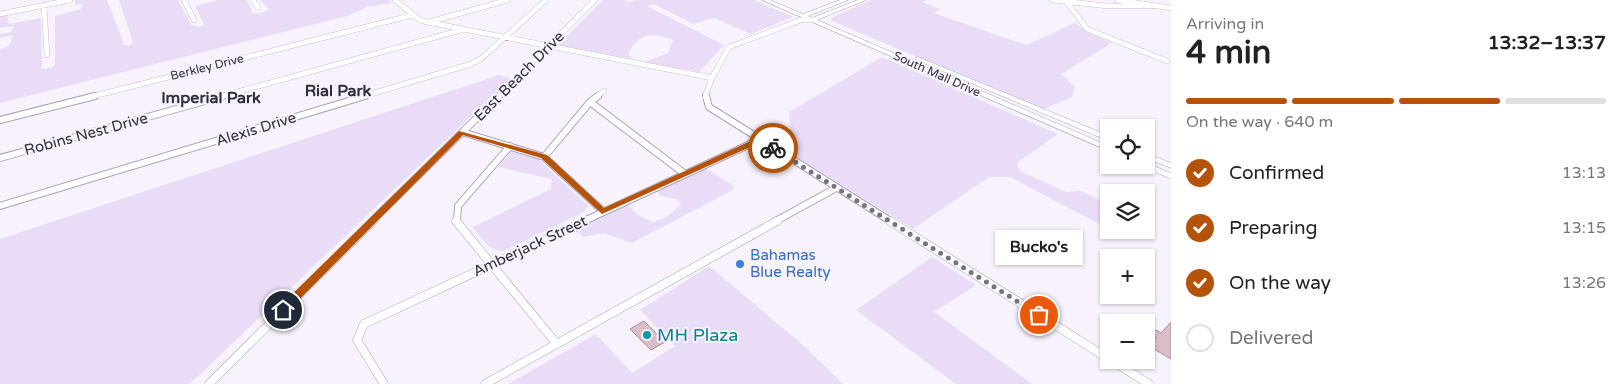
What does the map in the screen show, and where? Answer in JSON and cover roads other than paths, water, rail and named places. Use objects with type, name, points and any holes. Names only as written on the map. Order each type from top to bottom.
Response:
[{"type":"street","points":[[0,14],[70,0]]},
{"type":"street","points":[[184,0],[194,20]]},
{"type":"street","points":[[253,0],[258,7]]},
{"type":"street","points":[[396,0],[413,15],[427,22],[712,78]]},
{"type":"street","points":[[427,22],[508,0]]},
{"type":"street","name":"Alexis Drive","points":[[0,206],[471,64],[482,58],[546,0]]},
{"type":"street","name":"East Beach Drive","points":[[210,384],[596,0]]},
{"type":"street","name":"South Mall Drive","points":[[765,0],[1100,136]]},
{"type":"street","name":"South Mall Drive","points":[[775,0],[810,18]]},
{"type":"street","points":[[810,18],[844,0]]},
{"type":"street","points":[[863,0],[730,46],[712,78],[705,98],[708,107],[1100,353]]},
{"type":"street","points":[[1052,0],[1108,6],[1151,6]]},
{"type":"street","points":[[1118,0],[1171,8]]},
{"type":"street","points":[[1065,1],[1087,29],[1167,61]]},
{"type":"street","points":[[44,5],[47,55]]},
{"type":"street","name":"Berkley Drive","points":[[0,120],[413,15]]},
{"type":"street","name":"Robins Nest Drive","points":[[0,158],[461,30]]},
{"type":"street","name":"South Mall Drive","points":[[863,39],[1100,145]]},
{"type":"street","points":[[544,157],[590,102],[604,91]]},
{"type":"street","points":[[590,102],[685,174]]},
{"type":"street","points":[[462,132],[544,157],[602,211]]},
{"type":"street","name":"Amberjack Street","points":[[384,384],[357,340],[364,324],[602,211],[759,140]]},
{"type":"street","points":[[510,146],[458,206],[456,221],[556,343]]},
{"type":"street","points":[[1155,159],[1171,166]]},
{"type":"street","points":[[1155,169],[1171,176]]},
{"type":"street","points":[[485,384],[836,188]]},
{"type":"street","points":[[1126,369],[1149,384]]},
{"type":"place","name":"Bahamas Blue Realty","points":[[740,264]]},
{"type":"place","name":"Bucko's","points":[[1039,315]]},
{"type":"place","name":"MH Plaza","points":[[647,335]]},
{"type":"district","name":"Rial Park","points":[[338,91]]},
{"type":"district","name":"Imperial Park","points":[[211,98]]}]
